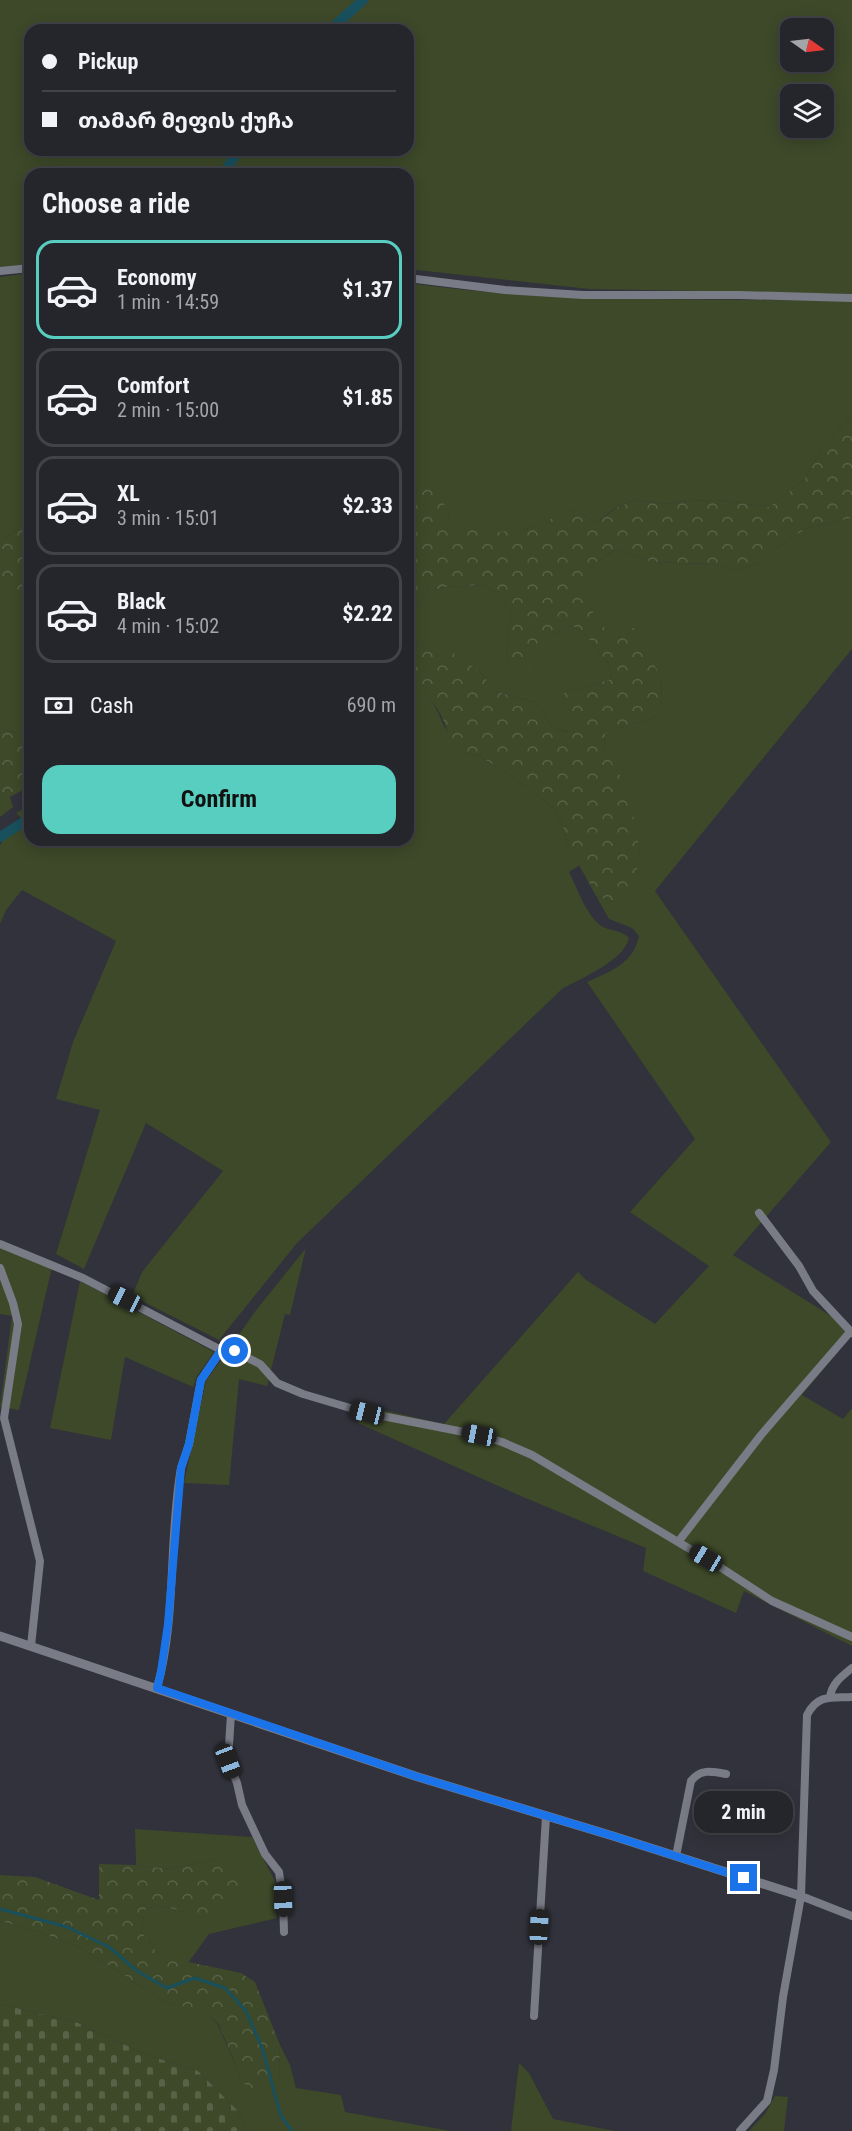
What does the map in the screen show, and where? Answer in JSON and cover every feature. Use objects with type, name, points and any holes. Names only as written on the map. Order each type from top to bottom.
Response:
[{"type":"street","points":[[0,271],[24,269]]},
{"type":"street","points":[[414,279],[505,290],[583,295],[852,298]]},
{"type":"street","points":[[678,1542],[760,1435],[851,1332],[813,1291],[799,1266],[759,1213]]},
{"type":"street","points":[[0,1244],[83,1278],[222,1348],[260,1364],[277,1383],[303,1394],[367,1413],[479,1435],[532,1455],[777,1604],[852,1637]]},
{"type":"street","points":[[0,1268],[18,1324],[4,1418],[40,1561],[31,1646]]},
{"type":"street","points":[[157,1688],[168,1624],[181,1468],[189,1444],[201,1380],[222,1348]]},
{"type":"street","points":[[0,1636],[418,1777],[801,1896],[852,1916]]},
{"type":"street","points":[[830,1698],[835,1683],[852,1668]]},
{"type":"street","points":[[740,2131],[767,2101],[774,2070],[783,1997],[801,1896],[807,1715],[812,1705],[819,1700],[852,1697]]},
{"type":"street","points":[[231,1714],[228,1761],[242,1805],[265,1854],[279,1872],[284,1932]]},
{"type":"street","points":[[676,1856],[690,1781],[695,1775],[706,1771],[726,1774]]},
{"type":"street","points":[[534,2016],[546,1816]]},
{"type":"green space","points":[[0,0],[852,0],[852,294],[589,289],[414,270],[414,168],[24,168],[24,265],[0,268]]},
{"type":"green space","points":[[24,274],[24,527],[20,527],[0,542],[0,277]]},
{"type":"green space","points":[[414,284],[463,290],[574,297],[852,301],[852,415],[824,447],[803,481],[769,507],[717,500],[665,504],[635,500],[615,508],[596,523],[574,509],[527,529],[497,532],[451,524],[446,507],[419,487],[414,494]]},
{"type":"green space","points":[[852,415],[852,518],[807,528],[775,549],[758,564],[736,570],[712,564],[652,562],[615,550],[591,567],[586,575],[584,591],[600,626],[612,630],[634,628],[661,677],[662,699],[655,718],[627,725],[605,734],[604,750],[628,788],[640,852],[633,890],[614,902],[596,896],[566,841],[555,809],[530,789],[480,756],[466,753],[450,743],[446,726],[437,709],[425,696],[414,692],[414,647],[444,646],[481,673],[497,692],[535,702],[552,727],[567,732],[577,716],[560,709],[565,691],[611,679],[609,664],[582,631],[570,625],[544,639],[537,662],[522,671],[507,667],[508,629],[511,614],[499,592],[480,585],[447,587],[427,592],[414,611],[414,494],[419,487],[436,492],[446,507],[451,524],[499,532],[527,529],[574,509],[596,523],[616,508],[635,500],[665,504],[717,500],[769,507],[803,481],[824,447]]},
{"type":"green space","points":[[852,518],[852,649],[655,891],[831,1142],[733,1255],[852,1329],[852,1335],[802,1395],[843,1419],[852,1408],[852,1646],[744,1591],[736,1613],[643,1571],[646,1548],[523,1497],[358,1423],[365,1406],[444,1424],[578,1272],[586,1280],[655,1324],[709,1266],[630,1212],[695,1139],[587,982],[612,970],[626,960],[636,946],[639,936],[632,928],[609,919],[596,896],[614,902],[640,852],[633,821],[604,750],[605,734],[627,725],[655,718],[662,698],[661,677],[612,630],[600,627],[587,600],[583,582],[590,568],[615,550],[652,562],[712,564],[736,570],[758,564],[775,549],[807,528]]},
{"type":"green space","points":[[20,527],[24,527],[24,594],[10,585],[0,585],[0,542]]},
{"type":"green space","points":[[9,584],[24,594],[24,735],[0,728],[0,585]]},
{"type":"green space","points":[[480,585],[499,592],[511,614],[508,629],[507,667],[544,639],[570,625],[582,631],[609,664],[611,679],[565,691],[577,716],[568,732],[552,727],[535,702],[497,692],[481,673],[419,646],[414,647],[414,611],[427,592],[447,587]]},
{"type":"green space","points":[[414,692],[417,692],[424,694],[434,704],[449,734],[466,753],[480,756],[530,789],[555,809],[566,841],[580,865],[569,872],[586,907],[600,925],[629,938],[619,954],[611,961],[562,989],[297,1243],[219,1340],[132,1296],[142,1272],[223,1171],[146,1123],[84,1269],[56,1254],[100,1110],[56,1099],[73,1042],[116,941],[22,890],[6,910],[0,924],[0,845],[10,830],[23,820],[16,813],[24,808],[24,846],[414,846]]},
{"type":"green space","points":[[0,728],[24,735],[24,789],[10,797],[13,807],[0,817]]},
{"type":"green space","points":[[0,1247],[52,1267],[19,1410],[0,1407],[12,1316],[0,1314]]},
{"type":"green space","points":[[306,1248],[290,1315],[285,1314],[267,1386],[239,1379],[229,1485],[184,1483],[206,1381],[257,1309]]},
{"type":"green space","points":[[80,1281],[214,1352],[197,1376],[193,1387],[125,1357],[111,1440],[50,1428]]},
{"type":"green space","points":[[135,1829],[252,1837],[276,1883],[277,1918],[209,1934],[188,1963],[160,1956],[140,1930],[146,1909],[158,1905],[189,1913],[220,1859],[170,1869],[136,1865]]},
{"type":"green space","points":[[220,1859],[241,1873],[237,1894],[214,1916],[189,1913],[158,1905],[146,1909],[140,1930],[160,1956],[241,1973],[255,1982],[280,2045],[279,2078],[260,2095],[249,2091],[240,2076],[219,2025],[204,2009],[169,2004],[81,1948],[40,1932],[0,1921],[0,1875],[35,1877],[99,1900],[99,1864],[170,1869]]},
{"type":"green space","points":[[0,1921],[40,1932],[81,1948],[169,2004],[204,2008],[218,2025],[240,2076],[279,2078],[280,2045],[290,2065],[296,2088],[341,2095],[345,2112],[451,2131],[247,2131],[237,2110],[198,2071],[147,2055],[78,2023],[0,2004]]},
{"type":"green space","points":[[0,2004],[78,2023],[147,2055],[198,2071],[237,2110],[247,2131],[0,2131]]},
{"type":"green space","points":[[519,2063],[529,2073],[553,2119],[615,2131],[511,2131]]},
{"type":"green space","points":[[775,2096],[788,2097],[784,2131],[749,2131],[765,2114]]},
{"type":"waterway","points":[[337,24],[363,0]]},
{"type":"waterway","points":[[227,168],[235,156]]},
{"type":"waterway","points":[[0,837],[24,822]]},
{"type":"waterway","points":[[0,1909],[67,1927],[109,1947],[137,1971],[167,1988],[195,1978],[225,1988],[246,2011],[262,2048],[281,2116],[292,2131]]},
{"type":"route","points":[[235,1351],[224,1346],[201,1380],[198,1390],[189,1444],[178,1483],[168,1624],[157,1688],[418,1777],[744,1878]]}]
